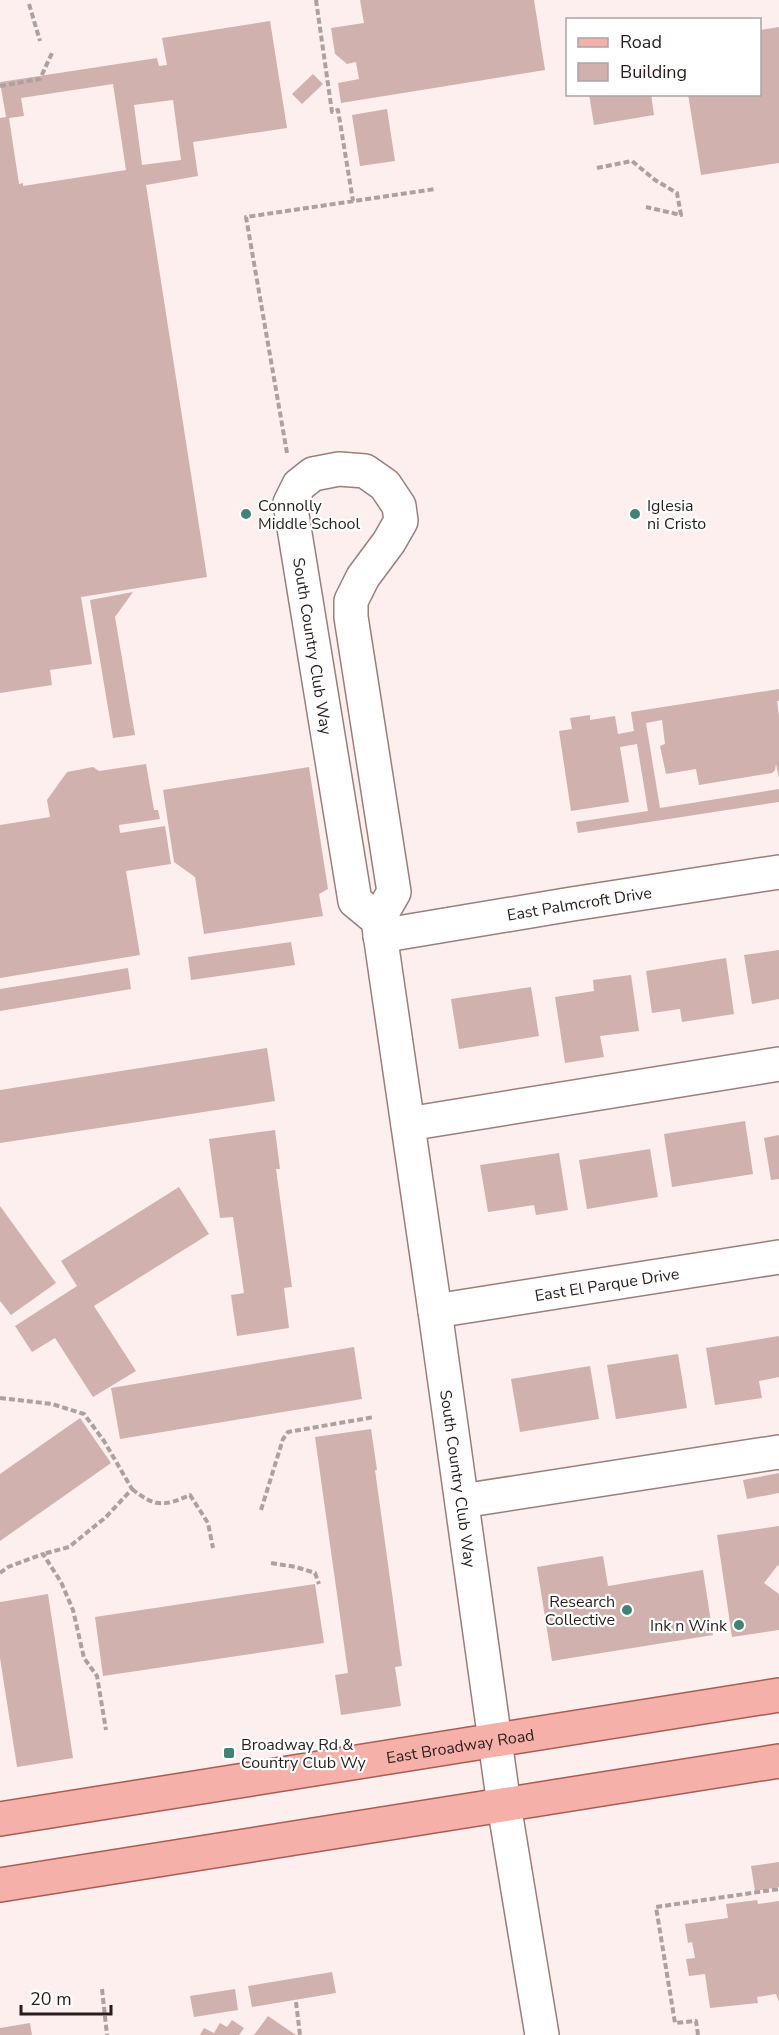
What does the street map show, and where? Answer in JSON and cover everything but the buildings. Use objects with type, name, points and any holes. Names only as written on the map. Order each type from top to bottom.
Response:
[{"type":"main road","name":"East Broadway Road","points":[[0,1819],[779,1695]]},
{"type":"main road","points":[[0,1885],[779,1761]]},
{"type":"street","name":"South Country Club Way","points":[[379,928],[355,901],[290,503],[299,485],[313,474],[339,469],[365,471],[386,485],[399,506],[401,521],[389,542],[363,577],[351,601],[351,617],[394,892],[379,928],[504,1804],[542,2035]]},
{"type":"street","name":"East Palmcroft Drive","points":[[379,928],[572,904],[779,872]]},
{"type":"street","points":[[408,1124],[779,1064]]},
{"type":"street","name":"East El Parque Drive","points":[[435,1311],[779,1257]]},
{"type":"street","points":[[462,1501],[779,1452]]},
{"type":"path","points":[[316,0],[332,112],[338,110],[353,201]]},
{"type":"path","points":[[29,4],[40,41]]},
{"type":"path","points":[[0,86],[40,79],[52,53]]},
{"type":"path","points":[[597,168],[632,161],[655,180],[677,193],[681,215],[646,207]]},
{"type":"path","points":[[288,460],[246,217],[435,189]]},
{"type":"path","points":[[0,1398],[52,1404],[84,1414],[104,1441],[132,1489],[148,1502],[171,1504],[190,1495],[208,1523],[213,1548]]},
{"type":"path","points":[[261,1510],[283,1439],[288,1432],[374,1417]]},
{"type":"path","points":[[0,1573],[8,1567],[69,1546],[106,1517],[132,1489]]},
{"type":"path","points":[[43,1554],[61,1582],[73,1610],[84,1658],[97,1676],[106,1730]]},
{"type":"path","points":[[271,1563],[315,1573],[319,1584]]},
{"type":"path","points":[[698,2035],[696,2020],[675,2023],[656,1907],[779,1889]]},
{"type":"path","points":[[102,1989],[107,2035]]},
{"type":"path","points":[[296,2002],[300,2035]]},
{"type":"place","name":"Connolly Middle School","points":[[246,514]]},
{"type":"place","name":"Iglesia ni Cristo","points":[[635,514]]},
{"type":"place","name":"Research Collective","points":[[627,1610]]},
{"type":"place","name":"Ink n Wink","points":[[739,1625]]},
{"type":"place","name":"Broadway Rd & Country Club Wy","points":[[229,1753]]}]
